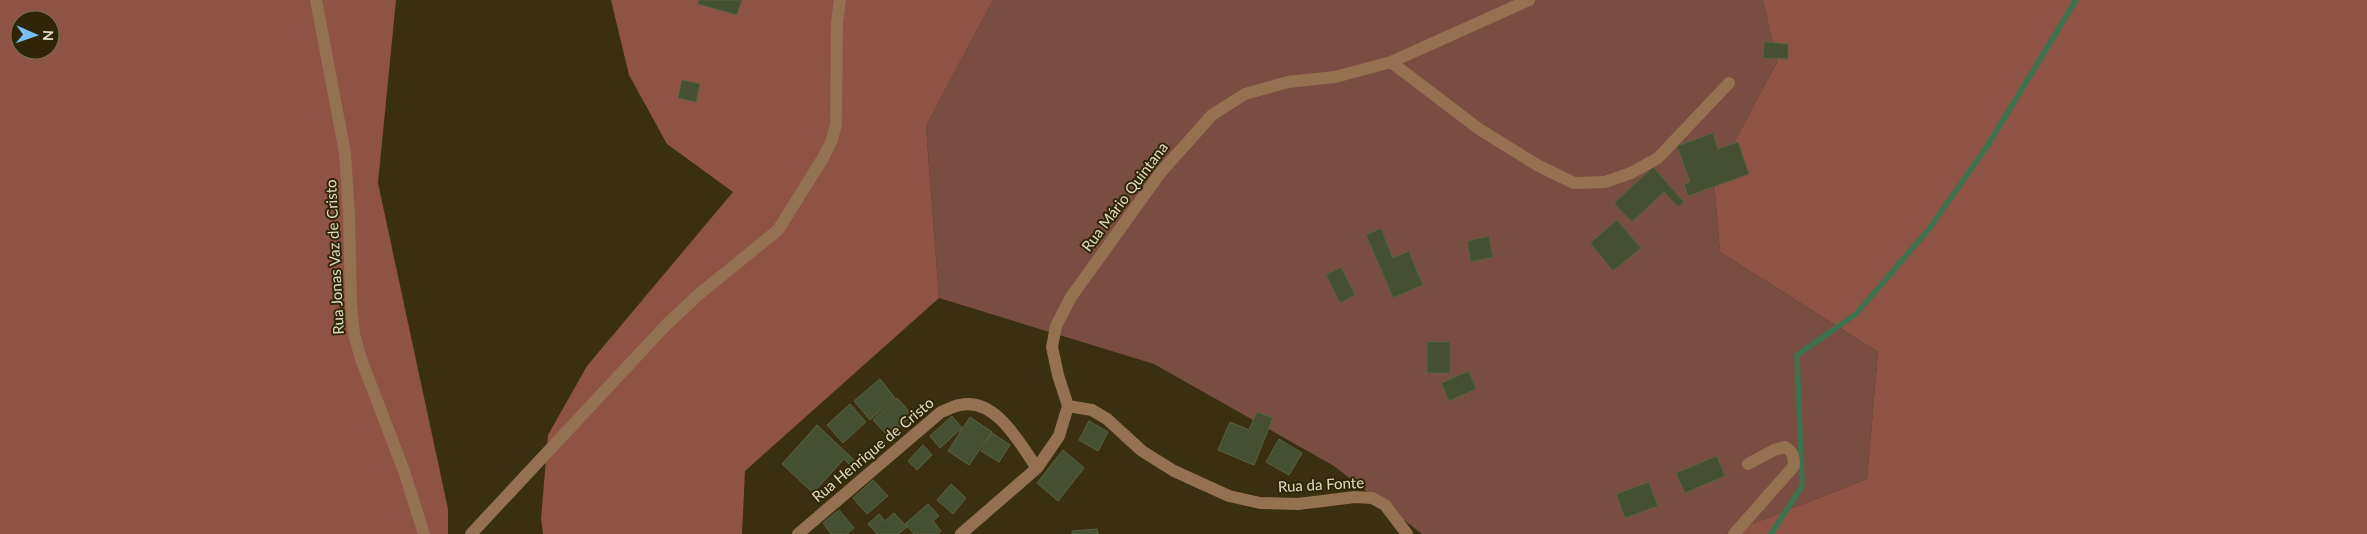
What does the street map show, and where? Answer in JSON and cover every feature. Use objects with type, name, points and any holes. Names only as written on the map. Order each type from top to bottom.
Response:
[{"type":"street","name":"Rua Jonas Vaz de Cristo","points":[[316,0],[345,153],[354,334],[360,359],[404,471],[424,534]]},
{"type":"street","points":[[471,534],[667,324],[698,295],[778,230],[832,142],[836,125],[837,23],[840,0]]},
{"type":"street","name":"Rua Mário Quintana","points":[[1068,406],[1058,375],[1052,347],[1056,326],[1071,297],[1161,172],[1212,115],[1245,94],[1280,84],[1335,77],[1391,62],[1529,0]]},
{"type":"street","points":[[1391,62],[1479,129],[1537,165],[1574,183],[1605,182],[1630,173],[1658,158],[1729,83]]},
{"type":"street","name":"Rua Henrique de Cristo","points":[[798,534],[941,412],[961,404],[980,406],[998,417],[1037,468]]},
{"type":"street","points":[[961,534],[1037,468],[1059,436],[1068,406]]},
{"type":"street","name":"Rua da Fonte","points":[[1068,406],[1092,410],[1107,419],[1142,451],[1174,472],[1229,496],[1260,503],[1288,504],[1354,497],[1372,498],[1385,505],[1407,534]]},
{"type":"street","points":[[1734,534],[1794,466],[1794,457],[1785,447],[1774,450],[1748,464]]},
{"type":"shaded area","points":[[0,0],[396,0],[378,183],[448,509],[448,534],[0,534]]},
{"type":"shaded area","points":[[611,0],[993,0],[926,126],[939,298],[745,471],[742,534],[543,534],[541,519],[548,435],[587,366],[733,192],[667,144],[629,75]]},
{"type":"shaded area","points":[[993,0],[1763,0],[1777,62],[1714,180],[1720,252],[1878,352],[1867,479],[1726,534],[1422,534],[1334,466],[1154,364],[939,298],[926,126]]},
{"type":"shaded area","points":[[1763,0],[2367,0],[2367,534],[1726,534],[1867,479],[1878,352],[1720,252],[1714,180],[1777,62]]},
{"type":"building","points":[[699,0],[742,0],[737,15],[698,4]]},
{"type":"building","points":[[1764,42],[1788,44],[1788,59],[1763,58]]},
{"type":"building","points":[[682,80],[700,84],[696,102],[678,98]]},
{"type":"building","points":[[1713,133],[1718,149],[1738,142],[1749,174],[1688,196],[1684,184],[1690,182],[1677,146]]},
{"type":"building","points":[[1653,167],[1684,202],[1678,207],[1664,192],[1632,222],[1614,203]]},
{"type":"building","points":[[1617,220],[1641,248],[1613,271],[1590,243]]},
{"type":"building","points":[[1381,228],[1393,258],[1409,251],[1423,285],[1393,298],[1366,235]]},
{"type":"building","points":[[1489,236],[1493,257],[1471,262],[1467,241]]},
{"type":"building","points":[[1341,267],[1355,295],[1340,303],[1326,275]]},
{"type":"building","points":[[1427,342],[1450,342],[1450,373],[1427,373]]},
{"type":"building","points":[[1469,371],[1476,389],[1449,401],[1441,383]]},
{"type":"building","points":[[880,379],[895,398],[870,420],[854,401]]},
{"type":"building","points":[[897,398],[913,415],[889,437],[873,420]]},
{"type":"building","points":[[850,404],[866,422],[843,443],[827,425]]},
{"type":"building","points":[[1257,412],[1273,418],[1254,465],[1218,450],[1230,422],[1249,430]]},
{"type":"building","points":[[952,416],[962,428],[940,448],[930,436]]},
{"type":"building","points":[[970,417],[992,432],[969,465],[948,451]]},
{"type":"building","points":[[1089,421],[1108,432],[1098,451],[1079,440]]},
{"type":"building","points":[[817,425],[856,462],[851,466],[844,459],[813,493],[782,464]]},
{"type":"building","points":[[992,433],[1010,445],[999,462],[981,451]]},
{"type":"building","points":[[1279,439],[1302,453],[1289,475],[1266,462]]},
{"type":"building","points":[[923,445],[932,455],[917,470],[908,461]]},
{"type":"building","points":[[1063,450],[1084,468],[1058,501],[1037,483]]},
{"type":"building","points":[[1717,456],[1725,476],[1685,493],[1676,473]]},
{"type":"building","points":[[873,480],[888,496],[867,514],[853,498]]},
{"type":"building","points":[[1649,482],[1658,506],[1625,518],[1616,494]]},
{"type":"building","points":[[951,484],[966,498],[953,514],[937,500]]},
{"type":"building","points":[[928,504],[939,516],[933,521],[941,531],[938,534],[914,534],[905,524]]},
{"type":"building","points":[[839,510],[854,528],[847,534],[831,534],[823,523]]},
{"type":"building","points":[[894,513],[907,527],[898,534],[877,534],[868,524],[879,514],[885,521]]},
{"type":"building","points":[[1097,529],[1098,534],[1072,534],[1072,531]]},
{"type":"waterway","points":[[1771,534],[1802,486],[1797,355],[1856,314],[1929,229],[1988,145],[2076,0]]}]
